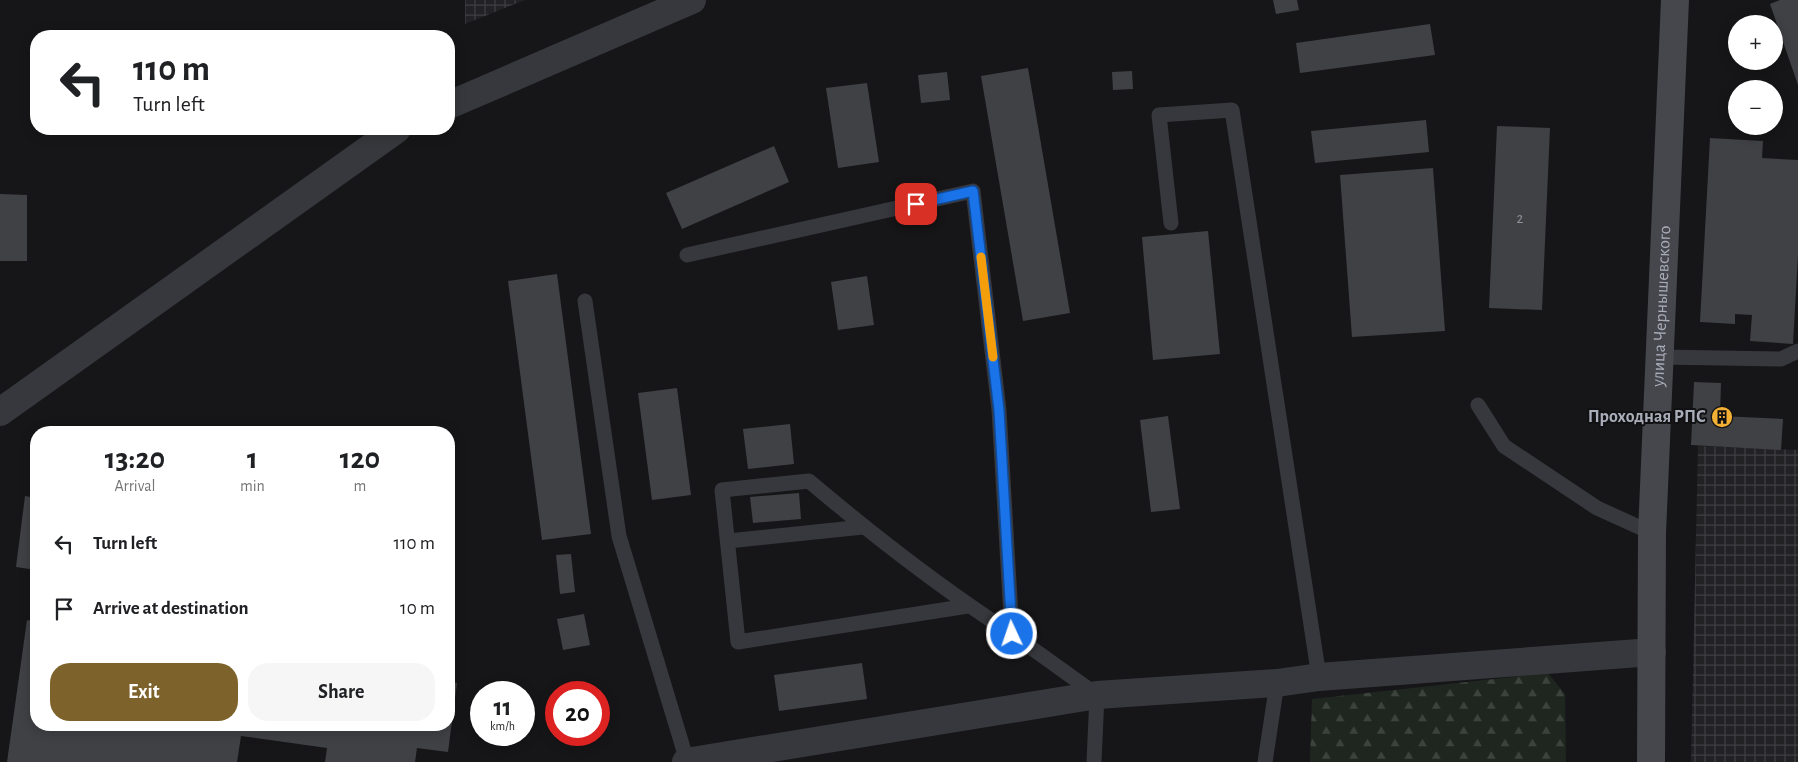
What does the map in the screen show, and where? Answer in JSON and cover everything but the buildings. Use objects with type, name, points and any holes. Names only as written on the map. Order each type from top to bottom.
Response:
[{"type":"main road","name":"улица Чернышевского","points":[[1651,762],[1652,532],[1675,0]]},
{"type":"street","points":[[455,101],[692,0]]},
{"type":"street","points":[[0,412],[389,135]]},
{"type":"street","points":[[686,761],[1097,695],[1277,683],[1319,677],[1652,652]]},
{"type":"lane","points":[[1171,223],[1160,115],[1232,110],[1319,677]]},
{"type":"lane","points":[[687,255],[973,191],[999,410],[1012,634]]},
{"type":"lane","points":[[585,301],[619,536],[686,761]]},
{"type":"lane","points":[[1660,357],[1781,359],[1798,351]]},
{"type":"lane","points":[[1478,405],[1504,446],[1598,508],[1652,532]]},
{"type":"lane","points":[[968,606],[738,642],[722,490],[809,481],[863,527],[968,606],[1012,634],[1097,695],[1094,762]]},
{"type":"lane","points":[[728,541],[863,527]]},
{"type":"lane","points":[[1265,762],[1277,683]]},
{"type":"shaded area","points":[[465,0],[525,0],[465,24]]},
{"type":"shaded area","points":[[1698,446],[1798,450],[1798,762],[1691,762]]},
{"type":"green space","points":[[1548,673],[1565,694],[1566,762],[1310,762],[1312,699]]},
{"type":"slow traffic","points":[[981,257],[993,357]]},
{"type":"place","name":"Проходная РПС","points":[[1722,417]]},
{"type":"route","points":[[916,204],[973,191],[999,410],[1012,634]]}]
